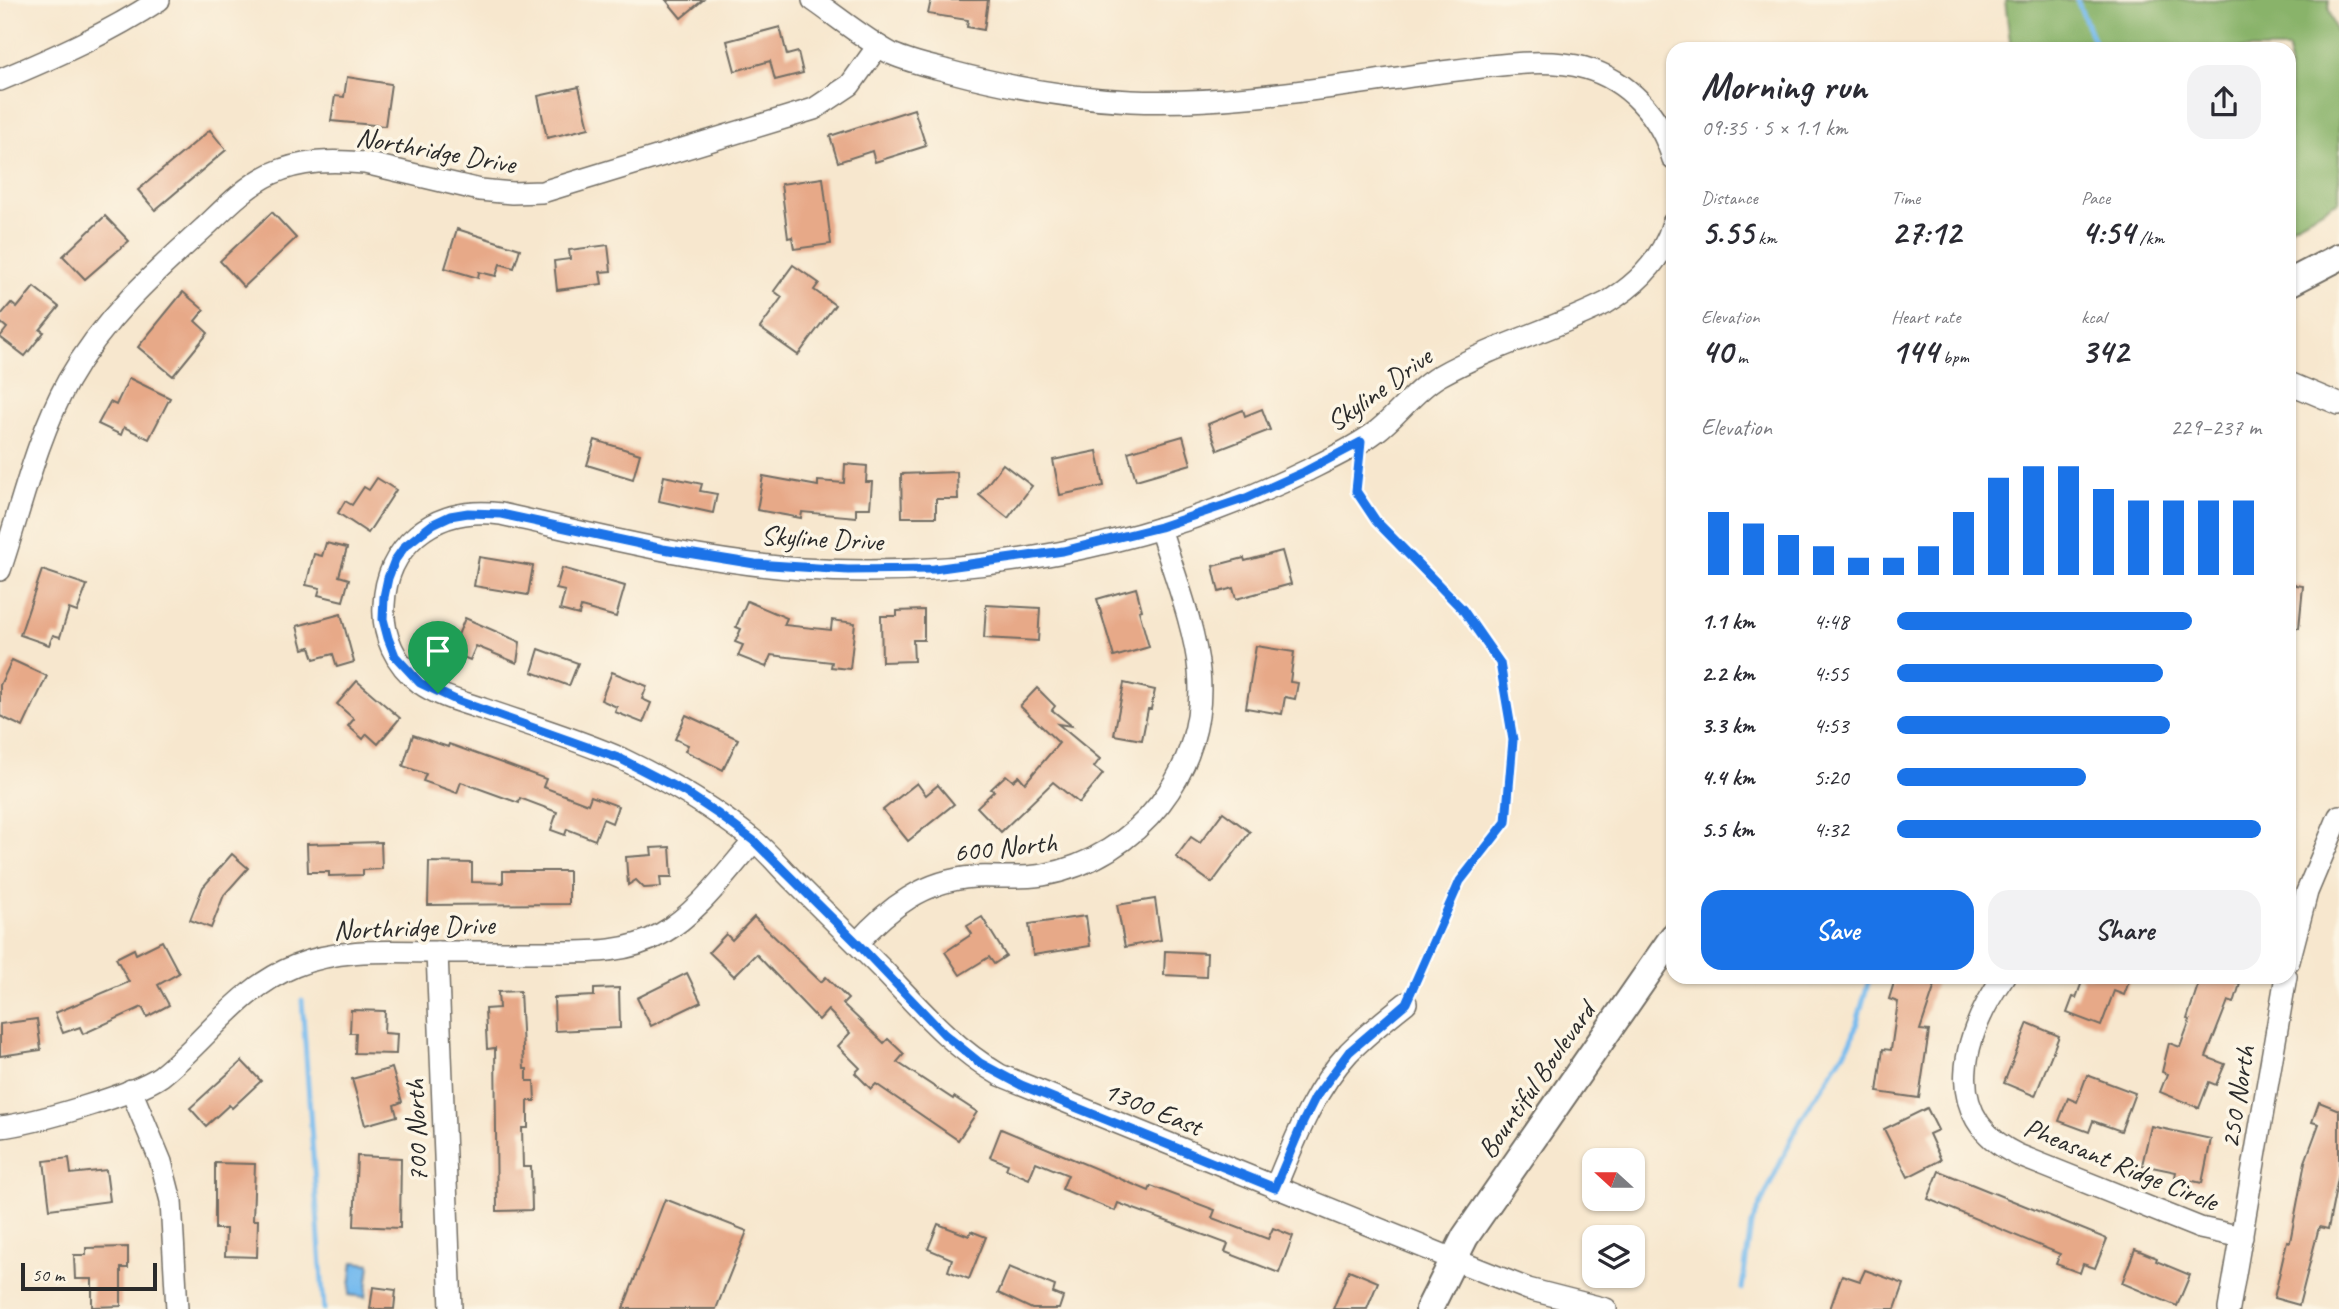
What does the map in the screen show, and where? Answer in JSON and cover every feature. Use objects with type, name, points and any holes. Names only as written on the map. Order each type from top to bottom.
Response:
[{"type":"main road","points":[[2296,280],[2339,257]]},
{"type":"main road","name":"Bountiful Boulevard","points":[[1429,1309],[1452,1259],[1666,947]]},
{"type":"street","points":[[0,80],[74,48],[159,0]]},
{"type":"street","points":[[813,0],[878,46],[912,61],[986,81],[1041,92],[1135,101],[1206,100],[1468,69],[1568,64],[1598,72],[1628,90],[1652,115],[1666,138]]},
{"type":"street","name":"Northridge Drive","points":[[0,570],[43,438],[63,392],[84,354],[126,301],[151,276],[238,197],[270,175],[307,164],[344,162],[365,163],[497,192],[526,193],[557,188],[814,109],[850,85],[878,46]]},
{"type":"street","name":"Skyline Drive","points":[[754,841],[685,792],[621,759],[448,697],[420,683],[395,656],[383,619],[388,578],[395,560],[405,546],[433,524],[450,516],[484,512],[663,549],[802,569],[934,569],[1019,559],[1108,542],[1246,498],[1361,442],[1437,378],[1471,360],[1588,312],[1622,294],[1637,281],[1662,251],[1666,241]]},
{"type":"street","points":[[2296,386],[2339,404]]},
{"type":"street","name":"600 North","points":[[857,943],[892,908],[931,886],[974,877],[1039,876],[1079,866],[1118,845],[1156,811],[1171,790],[1192,746],[1200,695],[1195,649],[1160,527]]},
{"type":"street","points":[[2296,934],[2307,891],[2339,816]]},
{"type":"street","name":"Northridge Drive","points":[[0,1127],[48,1117],[131,1090],[159,1077],[248,993],[292,967],[335,954],[363,951],[580,952],[620,949],[640,943],[683,919],[705,898],[754,841]]},
{"type":"street","name":"1300 East","points":[[754,841],[952,1042],[1000,1075],[1528,1289],[1606,1309]]},
{"type":"street","name":"700 North","points":[[437,952],[451,1309]]},
{"type":"street","name":"Pheasant Ridge Circle","points":[[2000,984],[1985,1010],[1965,1069],[1968,1100],[1983,1129],[1999,1144],[2018,1155],[2200,1228],[2242,1237]]},
{"type":"street","name":"250 North","points":[[2229,1309],[2285,984]]},
{"type":"street","points":[[1275,1188],[1303,1122],[1330,1075],[1363,1039],[1406,1003]]},
{"type":"street","points":[[131,1090],[161,1163],[171,1201],[177,1309]]},
{"type":"path","points":[[1361,442],[1356,491],[1376,521],[1463,610],[1500,663],[1513,740],[1506,822],[1460,881],[1406,1003]]},
{"type":"green space","points":[[2005,0],[2329,0],[2329,10],[2339,41],[2339,201],[2296,224],[2296,42],[2010,42]]},
{"type":"water","points":[[353,1262],[370,1264],[366,1297],[349,1295]]},
{"type":"building","points":[[666,0],[703,0],[681,18]]},
{"type":"building","points":[[931,0],[988,0],[984,30],[967,27],[968,20],[928,14]]},
{"type":"building","points":[[780,27],[787,55],[798,52],[803,73],[775,80],[770,61],[735,71],[727,41]]},
{"type":"building","points":[[347,77],[391,84],[385,126],[331,121],[335,96],[344,97]]},
{"type":"building","points":[[579,87],[589,128],[547,138],[538,96]]},
{"type":"building","points":[[914,109],[926,146],[875,162],[872,151],[838,162],[830,136]]},
{"type":"building","points":[[210,130],[226,150],[155,210],[138,190]]},
{"type":"building","points":[[823,178],[831,244],[794,249],[792,237],[788,238],[781,184]]},
{"type":"building","points":[[272,212],[296,238],[244,287],[220,261]]},
{"type":"building","points":[[105,216],[129,241],[85,279],[63,256]]},
{"type":"building","points":[[457,229],[520,249],[514,268],[500,264],[496,276],[479,272],[478,278],[445,268]]},
{"type":"building","points":[[608,245],[611,271],[600,272],[602,284],[557,290],[554,261],[570,259],[569,250]]},
{"type":"building","points":[[793,265],[819,283],[814,290],[835,305],[798,355],[760,328],[782,297],[774,291]]},
{"type":"building","points":[[34,287],[59,307],[40,330],[44,332],[25,356],[0,337],[7,328],[0,322],[0,316],[11,303],[17,308]]},
{"type":"building","points":[[183,292],[204,310],[195,321],[208,333],[173,376],[138,347]]},
{"type":"building","points":[[129,378],[170,398],[149,439],[124,427],[121,435],[98,424],[110,402],[116,405]]},
{"type":"building","points":[[1262,409],[1270,430],[1218,450],[1208,424],[1243,410],[1245,416]]},
{"type":"building","points":[[1183,436],[1191,464],[1136,480],[1128,452]]},
{"type":"building","points":[[595,440],[640,454],[633,479],[587,465]]},
{"type":"building","points":[[1097,451],[1104,486],[1060,495],[1053,460]]},
{"type":"building","points":[[845,464],[867,466],[866,482],[872,482],[870,508],[856,508],[856,517],[802,512],[801,518],[757,510],[763,476],[818,486],[818,481],[844,483]]},
{"type":"building","points":[[1003,464],[1032,486],[1008,518],[979,495]]},
{"type":"building","points":[[957,472],[958,499],[936,499],[936,517],[902,517],[901,474]]},
{"type":"building","points":[[664,476],[702,484],[700,491],[717,494],[713,513],[659,501]]},
{"type":"building","points":[[377,478],[396,490],[368,533],[338,513],[345,501],[352,505],[364,487],[369,490]]},
{"type":"building","points":[[326,543],[347,548],[339,576],[349,579],[343,601],[318,595],[320,588],[306,585],[314,554],[322,556]]},
{"type":"building","points":[[1282,551],[1291,584],[1236,599],[1233,588],[1219,592],[1213,566]]},
{"type":"building","points":[[479,557],[533,566],[528,595],[474,586]]},
{"type":"building","points":[[562,568],[625,586],[616,617],[581,607],[579,615],[560,610],[565,591],[556,589]]},
{"type":"building","points":[[42,570],[87,585],[77,612],[69,609],[60,637],[53,635],[49,645],[20,635]]},
{"type":"building","points":[[2296,585],[2303,586],[2299,628],[2296,628]]},
{"type":"building","points":[[1136,588],[1149,647],[1114,657],[1097,599]]},
{"type":"building","points":[[747,601],[787,618],[784,625],[831,630],[832,620],[855,623],[850,669],[831,667],[832,662],[771,655],[766,667],[738,656],[743,645],[735,642],[741,629],[736,627]]},
{"type":"building","points":[[986,605],[1040,608],[1038,641],[984,638]]},
{"type":"building","points":[[924,610],[924,640],[913,640],[914,661],[882,662],[881,616],[897,616],[897,611]]},
{"type":"building","points":[[341,614],[354,662],[337,667],[333,654],[314,659],[310,647],[303,649],[297,626]]},
{"type":"building","points":[[465,618],[520,642],[517,663],[476,646],[470,660],[451,652]]},
{"type":"building","points":[[1256,646],[1294,652],[1290,682],[1298,683],[1295,699],[1285,697],[1282,714],[1246,708]]},
{"type":"building","points":[[539,649],[578,663],[569,686],[532,672]]},
{"type":"building","points":[[12,660],[47,676],[23,727],[0,716],[0,685]]},
{"type":"building","points":[[612,672],[647,686],[642,699],[651,703],[643,723],[615,712],[617,707],[601,700]]},
{"type":"building","points":[[357,681],[400,718],[378,744],[367,734],[363,739],[348,726],[354,719],[337,704]]},
{"type":"building","points":[[1124,683],[1155,690],[1142,740],[1114,735]]},
{"type":"building","points":[[1037,688],[1055,706],[1052,710],[1072,726],[1058,724],[1100,759],[1094,767],[1103,774],[1079,803],[1053,782],[1001,832],[977,807],[1006,775],[1013,781],[1019,776],[1025,783],[1059,743],[1020,706]]},
{"type":"building","points":[[686,715],[738,739],[723,770],[685,751],[688,745],[675,739]]},
{"type":"building","points":[[413,735],[448,747],[449,744],[546,779],[543,787],[588,804],[591,796],[618,806],[612,823],[603,819],[595,840],[567,829],[565,835],[551,830],[557,812],[520,798],[519,803],[461,782],[457,793],[423,781],[426,774],[403,766]]},
{"type":"building","points":[[917,783],[926,795],[938,785],[954,804],[908,841],[883,810]]},
{"type":"building","points":[[1223,812],[1250,832],[1212,883],[1176,857],[1191,837],[1200,843]]},
{"type":"building","points":[[381,842],[382,869],[363,870],[363,875],[329,876],[329,872],[308,872],[307,844]]},
{"type":"building","points":[[670,847],[672,877],[660,877],[661,887],[644,888],[636,880],[628,885],[626,857],[652,855],[651,848]]},
{"type":"building","points":[[232,854],[248,868],[224,895],[211,928],[190,920],[203,887]]},
{"type":"building","points":[[429,862],[472,863],[472,882],[503,883],[503,871],[569,871],[569,904],[428,905]]},
{"type":"building","points":[[1155,899],[1161,940],[1125,947],[1117,905]]},
{"type":"building","points":[[1086,916],[1090,946],[1033,955],[1029,924]]},
{"type":"building","points":[[754,917],[821,982],[826,977],[848,999],[843,1004],[884,1043],[888,1039],[904,1054],[897,1062],[977,1112],[958,1140],[876,1084],[871,1089],[855,1073],[860,1068],[838,1046],[850,1033],[828,1010],[819,1020],[756,954],[734,976],[709,952],[726,934],[732,940]]},
{"type":"building","points":[[982,917],[1006,956],[994,964],[989,957],[960,975],[945,952],[972,934],[967,926]]},
{"type":"building","points":[[162,941],[179,973],[158,985],[169,1005],[147,1017],[142,1007],[83,1034],[80,1027],[63,1033],[55,1013],[129,982],[116,958],[134,949],[136,954]]},
{"type":"building","points":[[1165,951],[1207,953],[1206,977],[1164,975]]},
{"type":"building","points":[[687,973],[701,1002],[651,1026],[637,998]]},
{"type":"building","points":[[1894,984],[1935,984],[1920,1030],[1929,1031],[1919,1098],[1877,1092],[1883,1049],[1891,1050],[1898,1002],[1889,999]]},
{"type":"building","points":[[2081,984],[2128,984],[2124,995],[2114,991],[2101,1026],[2067,1013],[2073,997],[2076,998]]},
{"type":"building","points":[[2198,984],[2240,984],[2234,1003],[2228,1001],[2206,1057],[2225,1064],[2216,1085],[2209,1082],[2199,1108],[2160,1092],[2167,1074],[2162,1072],[2169,1043],[2180,1047],[2190,1020],[2187,1019]]},
{"type":"building","points":[[619,988],[620,1028],[555,1031],[554,998],[594,996],[594,989]]},
{"type":"building","points":[[520,991],[524,1069],[527,1069],[527,1081],[534,1081],[535,1101],[528,1101],[528,1128],[522,1128],[523,1167],[531,1167],[532,1210],[497,1211],[495,1048],[487,1049],[485,1009],[499,1008],[498,992]]},
{"type":"building","points":[[351,1010],[385,1011],[384,1033],[397,1034],[396,1054],[355,1053],[356,1033],[350,1033]]},
{"type":"building","points":[[37,1019],[41,1050],[0,1056],[0,1024]]},
{"type":"building","points":[[2028,1023],[2059,1036],[2035,1096],[2004,1083]]},
{"type":"building","points":[[242,1061],[261,1081],[232,1108],[229,1105],[206,1126],[190,1108]]},
{"type":"building","points":[[392,1068],[402,1102],[394,1105],[397,1116],[365,1125],[352,1079]]},
{"type":"building","points":[[2087,1075],[2135,1093],[2121,1131],[2093,1121],[2089,1132],[2059,1121],[2068,1098],[2077,1102]]},
{"type":"building","points":[[2319,1102],[2339,1110],[2339,1173],[2328,1229],[2319,1227],[2299,1305],[2274,1298],[2287,1241],[2290,1242],[2305,1162],[2319,1124],[2312,1122]]},
{"type":"building","points":[[1927,1108],[1938,1130],[1929,1134],[1941,1160],[1908,1177],[1884,1129]]},
{"type":"building","points":[[2151,1126],[2211,1139],[2202,1183],[2175,1177],[2176,1172],[2142,1165]]},
{"type":"building","points":[[1001,1129],[1149,1191],[1151,1186],[1215,1210],[1212,1218],[1268,1239],[1273,1228],[1293,1236],[1279,1273],[1225,1252],[1228,1244],[1118,1203],[1115,1211],[1062,1189],[1068,1175],[1036,1162],[1029,1179],[1006,1169],[1008,1164],[990,1157]]},
{"type":"building","points":[[357,1156],[401,1158],[400,1228],[354,1226]]},
{"type":"building","points":[[69,1158],[71,1174],[106,1170],[110,1201],[50,1209],[44,1161]]},
{"type":"building","points":[[215,1163],[255,1164],[253,1220],[258,1220],[257,1257],[225,1256],[226,1229],[215,1229]]},
{"type":"building","points":[[1939,1171],[2107,1239],[2095,1268],[2083,1264],[2080,1273],[2056,1264],[2060,1254],[1928,1199]]},
{"type":"building","points":[[665,1199],[747,1231],[716,1309],[623,1309]]},
{"type":"building","points":[[938,1224],[969,1236],[971,1231],[986,1237],[969,1279],[948,1271],[952,1259],[928,1249]]},
{"type":"building","points":[[128,1247],[128,1268],[121,1268],[121,1306],[92,1307],[92,1279],[75,1279],[74,1255],[86,1255],[86,1248]]},
{"type":"building","points":[[2135,1249],[2190,1275],[2177,1306],[2122,1283]]},
{"type":"building","points":[[1009,1267],[1055,1286],[1053,1293],[1063,1297],[1059,1309],[1032,1309],[998,1293]]},
{"type":"building","points":[[1349,1270],[1378,1282],[1367,1309],[1333,1309]]},
{"type":"building","points":[[1865,1270],[1904,1284],[1895,1309],[1830,1309],[1842,1275],[1860,1281]]},
{"type":"building","points":[[373,1287],[396,1290],[394,1309],[370,1309]]},
{"type":"waterway","points":[[2077,0],[2094,42]]},
{"type":"waterway","points":[[1742,1289],[1751,1225],[1801,1119],[1852,1040],[1868,984]]},
{"type":"waterway","points":[[302,1000],[324,1309]]},
{"type":"route","points":[[1361,442],[1356,491],[1376,521],[1463,610],[1500,663],[1513,740],[1506,822],[1460,881],[1406,1003],[1349,1052],[1315,1098],[1275,1188],[1000,1075],[961,1050],[754,841],[718,814],[685,792],[621,759],[438,693],[420,683],[395,656],[383,619],[384,597],[395,560],[405,546],[433,524],[450,516],[484,512],[501,514],[663,549],[755,564],[802,569],[934,569],[1063,551],[1160,527],[1246,498],[1361,442]]}]
